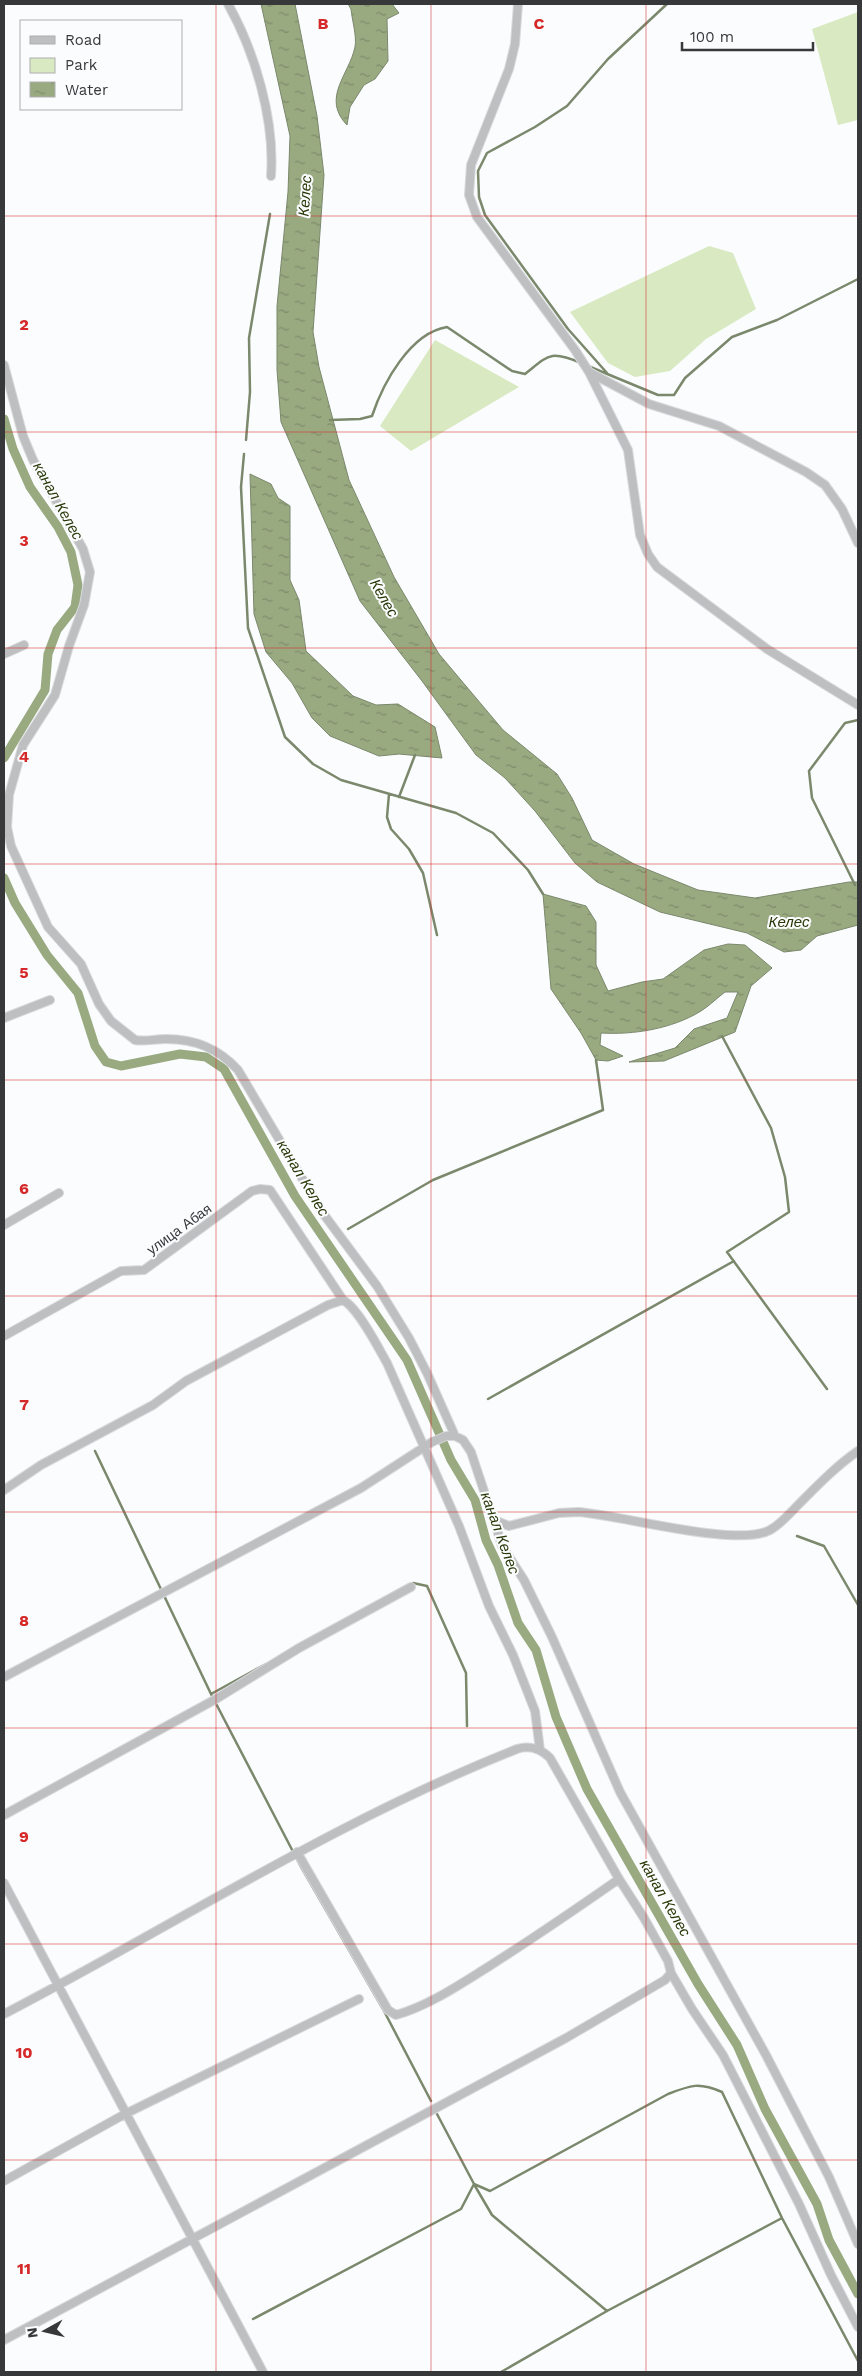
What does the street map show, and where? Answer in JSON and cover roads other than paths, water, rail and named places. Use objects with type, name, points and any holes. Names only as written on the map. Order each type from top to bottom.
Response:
[{"type":"street","points":[[228,4],[243,30],[267,111],[272,152],[271,176]]},
{"type":"street","points":[[518,4],[515,44],[509,68],[471,165],[469,195],[477,217],[575,350],[589,372],[628,450],[640,534],[648,554],[657,567],[767,649],[858,705]]},
{"type":"street","points":[[4,365],[23,436],[33,460],[83,549],[90,572],[84,605],[69,646],[55,695],[23,745],[12,778],[6,812],[11,846],[48,927],[81,964],[100,1004],[112,1021],[128,1037],[135,1040],[186,1040],[198,1043],[224,1056],[238,1070],[322,1212],[377,1286],[409,1338],[428,1373],[455,1436]]},
{"type":"street","points":[[589,372],[649,404],[719,426],[806,472],[825,485],[842,509],[858,543]]},
{"type":"street","points":[[4,654],[24,645]]},
{"type":"street","points":[[4,1018],[50,1000]]},
{"type":"street","name":"улица Абая","points":[[4,1336],[121,1271],[144,1270],[252,1191],[260,1189],[273,1192],[343,1300]]},
{"type":"street","points":[[4,1225],[59,1193]]},
{"type":"street","points":[[4,1490],[41,1465],[153,1405],[186,1381],[328,1305],[343,1300],[349,1304],[373,1338],[387,1363],[459,1526],[489,1606],[513,1655],[535,1711],[540,1750]]},
{"type":"street","points":[[4,1678],[360,1488],[432,1442],[446,1436],[455,1436],[463,1440],[472,1452],[502,1546],[524,1580],[552,1637],[620,1792],[766,2055],[829,2177],[858,2244]]},
{"type":"street","points":[[494,1520],[509,1526],[559,1513],[578,1512],[693,1531],[756,1534],[770,1530],[778,1525],[813,1490],[858,1451]]},
{"type":"street","points":[[4,1815],[212,1700],[292,1652],[411,1586]]},
{"type":"street","points":[[4,2014],[294,1854],[456,1773],[521,1748],[540,1750],[550,1758],[668,1961],[671,1973],[692,2009],[723,2055],[791,2187],[831,2275],[858,2327]]},
{"type":"street","points":[[294,1854],[388,2010],[396,2015],[462,1983],[538,1935],[619,1879]]},
{"type":"street","points":[[4,1883],[263,2372]]},
{"type":"street","points":[[4,2340],[566,2038],[665,1980],[671,1973]]},
{"type":"street","points":[[4,2181],[125,2114],[359,1999]]},
{"type":"water","name":"Келес","points":[[261,4],[295,4],[317,116],[324,175],[313,332],[319,367],[349,480],[394,577],[439,654],[503,730],[557,774],[572,798],[592,840],[634,864],[698,890],[755,898],[858,882],[858,925],[817,936],[801,950],[784,952],[747,933],[660,912],[597,882],[575,863],[535,811],[505,778],[476,755],[360,601],[281,422],[277,370],[277,306],[288,192],[290,136]]},
{"type":"water","points":[[348,4],[392,4],[399,13],[387,19],[388,61],[375,79],[364,85],[350,107],[347,125],[336,105],[339,86],[355,47],[351,9]]},
{"type":"water","points":[[250,474],[271,484],[278,498],[290,506],[290,580],[299,600],[306,651],[353,696],[376,705],[398,704],[435,727],[442,758],[399,754],[379,756],[330,736],[312,718],[292,683],[266,652],[254,614]]},
{"type":"water","points":[[543,894],[586,906],[596,922],[596,965],[608,991],[642,982],[663,979],[704,950],[728,944],[745,945],[772,968],[751,986],[735,1032],[664,1061],[629,1062],[675,1048],[694,1029],[727,1018],[738,992],[725,992],[701,1011],[678,1022],[639,1032],[601,1033],[600,1045],[623,1056],[608,1061],[596,1060],[581,1033],[551,989]]},
{"type":"waterway","points":[[607,373],[568,329],[485,215],[479,197],[478,171],[487,153],[535,127],[567,106],[608,59],[667,4]]},
{"type":"waterway","points":[[246,440],[250,392],[249,338],[270,214]]},
{"type":"waterway","points":[[588,366],[658,395],[674,395],[685,378],[732,337],[777,320],[858,279]]},
{"type":"waterway","points":[[330,420],[360,419],[372,416],[383,389],[400,361],[410,349],[434,331],[447,327],[512,371],[525,374],[550,356],[563,357],[581,363]]},
{"type":"waterway","name":"канал Келес","points":[[4,419],[13,449],[30,487],[58,527],[71,552],[78,585],[75,607],[57,630],[48,654],[45,690],[4,758]]},
{"type":"waterway","points":[[244,454],[241,487],[248,628],[285,737],[313,764],[341,780],[456,813],[493,833],[528,870],[543,894]]},
{"type":"waterway","points":[[855,885],[812,798],[809,771],[845,723],[858,720]]},
{"type":"waterway","points":[[399,797],[415,755]]},
{"type":"waterway","points":[[389,794],[387,817],[391,829],[409,849],[423,873],[437,935]]},
{"type":"waterway","name":"канал Келес","points":[[4,878],[15,903],[47,955],[78,993],[95,1046],[106,1062],[121,1066],[180,1054],[206,1057],[224,1069],[295,1196],[407,1360],[451,1460],[475,1500],[486,1540],[498,1565],[518,1623],[536,1650],[556,1717],[587,1789],[698,1984],[737,2045],[765,2109],[817,2204],[829,2240],[858,2294]]},
{"type":"waterway","points":[[722,1036],[771,1128],[785,1177],[789,1212],[727,1252],[827,1389]]},
{"type":"waterway","points":[[348,1229],[433,1180],[603,1110],[596,1060]]},
{"type":"waterway","points":[[488,1399],[734,1261]]},
{"type":"waterway","points":[[95,1451],[211,1694],[301,1867],[384,2011],[431,2101]]},
{"type":"waterway","points":[[797,1536],[824,1546],[858,1605]]},
{"type":"waterway","points":[[409,1585],[413,1583],[427,1586],[466,1673],[467,1726]]},
{"type":"waterway","points":[[211,1694],[266,1664]]},
{"type":"waterway","points":[[437,2114],[474,2184],[490,2191],[668,2094],[695,2086],[707,2087],[722,2092],[782,2218],[858,2361]]},
{"type":"waterway","points":[[253,2319],[461,2209],[474,2184]]},
{"type":"waterway","points":[[475,2186],[492,2215],[607,2311]]},
{"type":"waterway","points":[[501,2372],[607,2311],[782,2218]]}]
